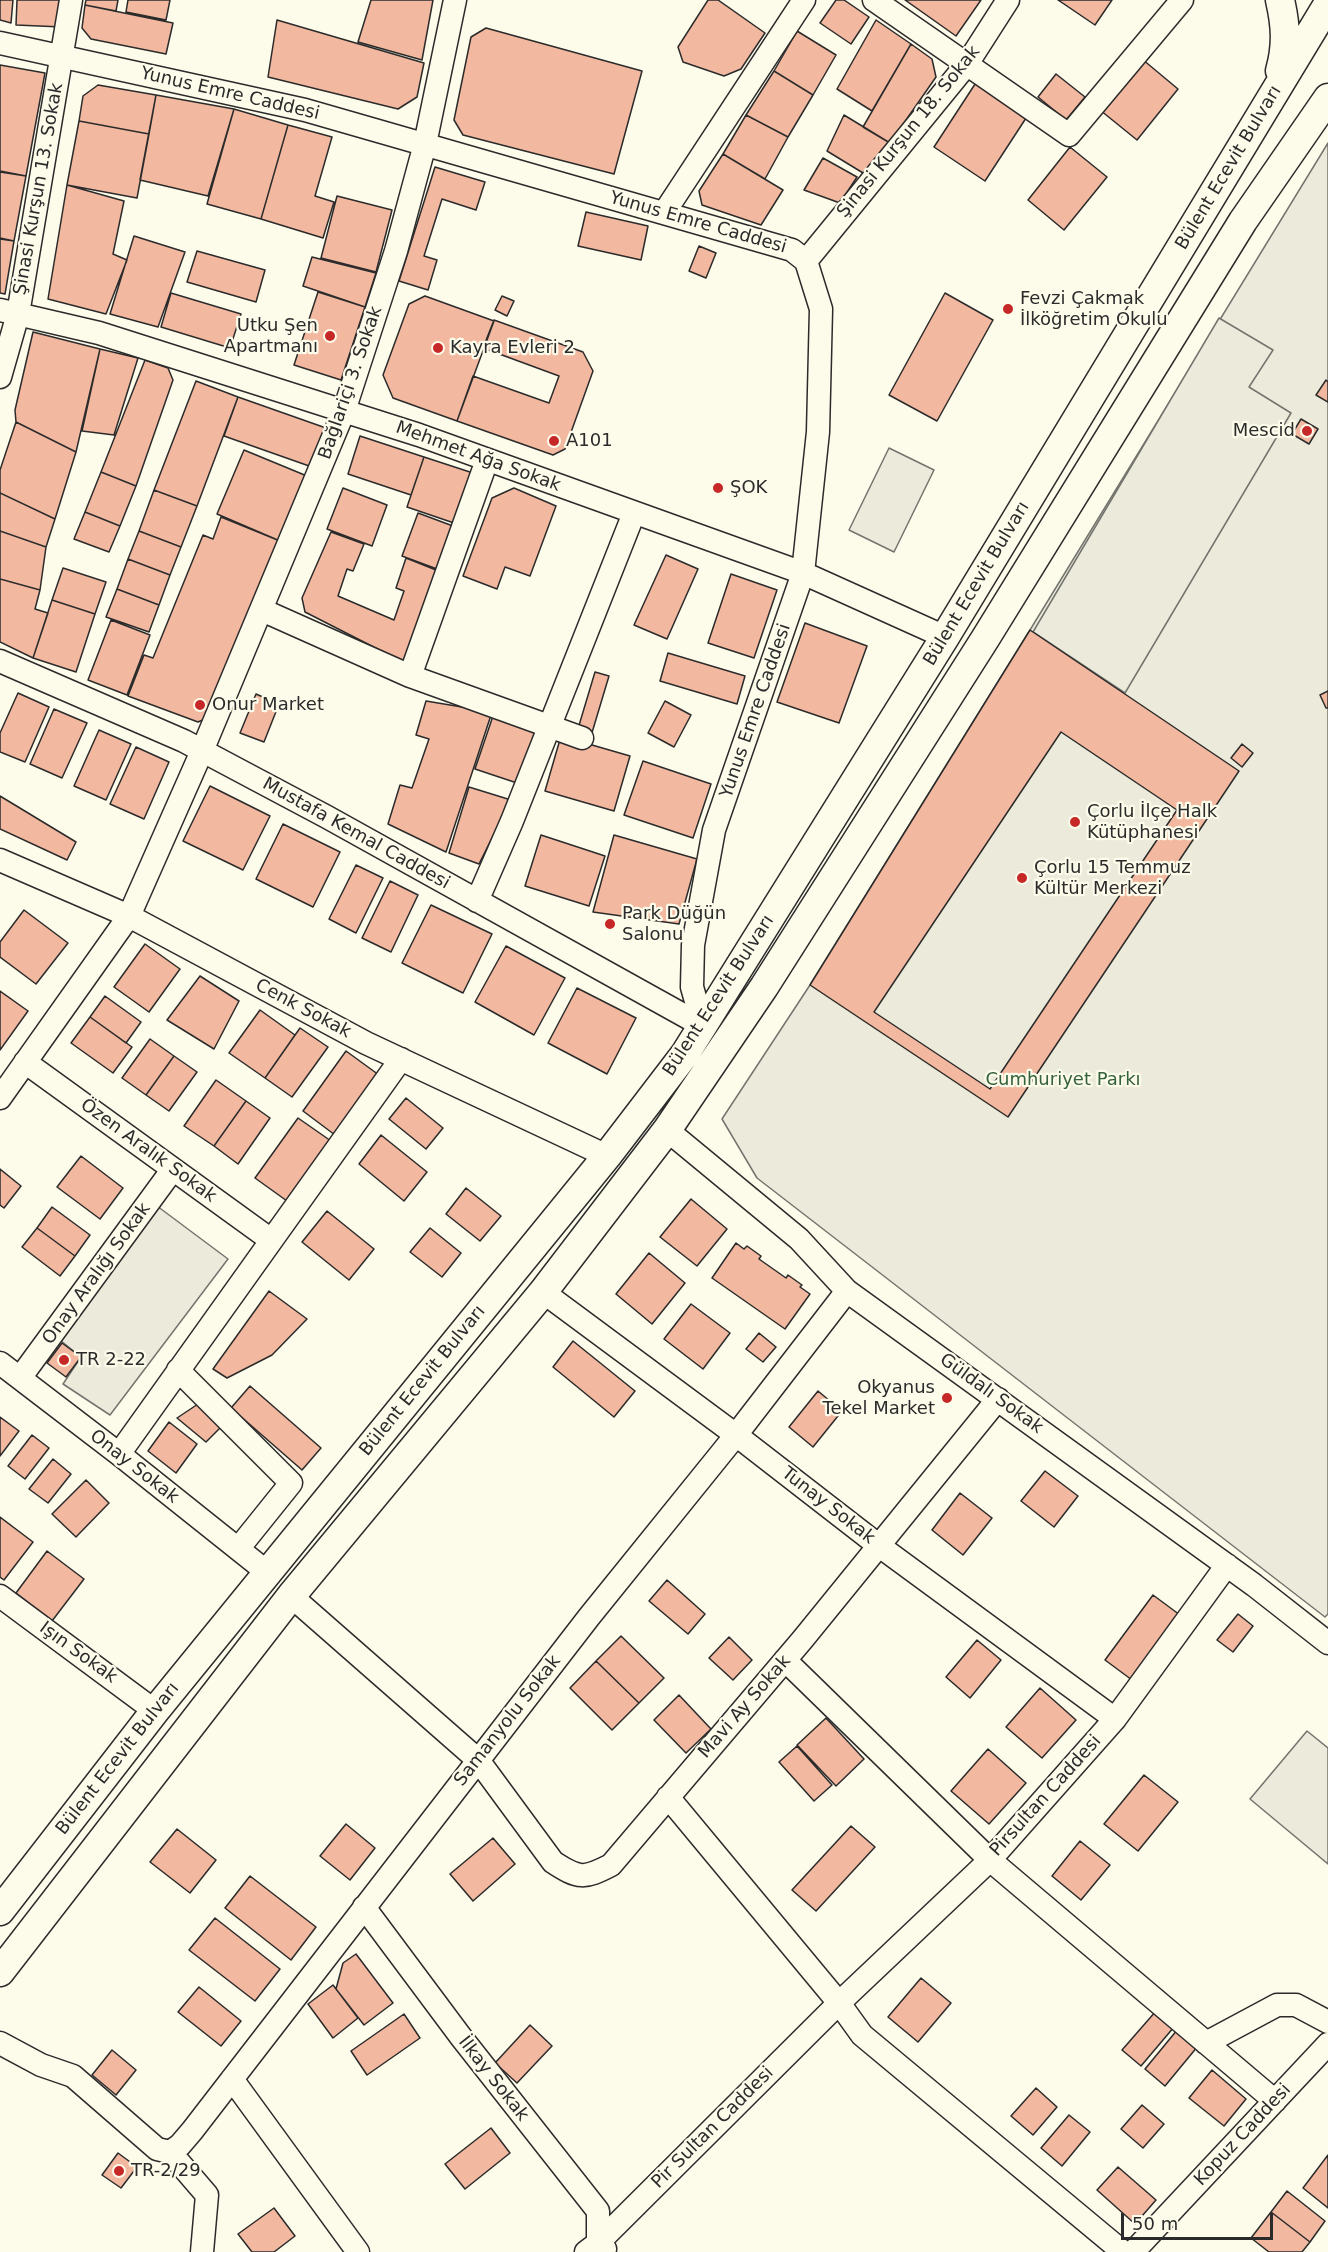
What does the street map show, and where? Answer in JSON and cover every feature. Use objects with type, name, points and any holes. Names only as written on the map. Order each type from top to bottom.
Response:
[{"type":"main road","points":[[1274,94],[1287,34],[1280,0]]},
{"type":"main road","points":[[1294,0],[1325,22]]},
{"type":"main road","name":"Bülent Ecevit Bulvarı","points":[[0,1911],[155,1711],[606,1156],[685,1054],[945,637],[1274,94],[1325,22]]},
{"type":"main road","name":"Bülent Ecevit Bulvarı","points":[[0,1972],[291,1596],[543,1292],[667,1130],[728,1041],[979,649],[1243,221],[1328,98]]},
{"type":"main road","points":[[1276,171],[1328,123]]},
{"type":"main road","points":[[703,1026],[728,1041]]},
{"type":"main road","points":[[606,1156],[667,1130],[685,1054]]},
{"type":"main road","points":[[606,1156],[634,1174]]},
{"type":"street","name":"Şinasi Kurşun 13. Sokak","points":[[0,377],[9,312],[62,57],[70,0]]},
{"type":"street","name":"Bağlariçi 3. Sokak","points":[[0,1098],[129,916],[262,610],[344,411],[396,251],[425,144],[455,0]]},
{"type":"street","points":[[664,213],[804,0]]},
{"type":"street","points":[[874,0],[1069,135],[1182,0]]},
{"type":"street","name":"Şinasi Kurşun 18. Sokak","points":[[806,261],[967,64],[1008,0]]},
{"type":"street","name":"Yunus Emre Caddesi","points":[[0,43],[305,110],[792,250],[806,261],[821,309],[818,432],[803,573],[714,830],[693,945],[692,987],[703,1026]]},
{"type":"street","name":"Mehmet Ağa Sokak","points":[[9,312],[99,333],[420,435],[803,573],[945,637]]},
{"type":"street","points":[[410,676],[487,460]]},
{"type":"street","points":[[477,901],[512,821],[634,513]]},
{"type":"street","points":[[262,610],[410,676],[582,738]]},
{"type":"street","name":"Mustafa Kemal Caddesi","points":[[0,661],[184,741],[327,817],[703,1026]]},
{"type":"street","name":"Cenk Sokak","points":[[0,860],[129,916],[366,1042],[606,1156]]},
{"type":"street","points":[[119,1454],[401,1059]]},
{"type":"street","name":"Özen Aralık Sokak","points":[[25,1062],[271,1240]]},
{"type":"street","name":"Güldalı Sokak","points":[[667,1130],[799,1239],[847,1291],[1227,1565],[1328,1643]]},
{"type":"street","name":"Onay Aralığı Sokak","points":[[20,1378],[173,1169]]},
{"type":"street","name":"Samanyolu Sokak","points":[[170,2152],[192,2132],[589,1617],[736,1435],[847,1291]]},
{"type":"street","name":"Tunay Sokak","points":[[543,1292],[736,1435],[878,1545],[1115,1719]]},
{"type":"street","name":"Onay Sokak","points":[[0,1363],[267,1572]]},
{"type":"street","points":[[178,1370],[291,1483],[238,1549]]},
{"type":"street","name":"Mavi Ay Sokak","points":[[291,1596],[478,1760],[553,1862],[569,1873],[590,1876],[611,1865],[785,1660],[998,1399]]},
{"type":"street","name":"Pirsultan Caddesi","points":[[839,2003],[990,1860],[1115,1719],[1227,1565]]},
{"type":"street","name":"Işın Sokak","points":[[1,1598],[155,1711]]},
{"type":"street","points":[[785,1660],[990,1860],[1275,2101]]},
{"type":"street","points":[[668,1797],[839,2003],[862,2035],[1123,2252]]},
{"type":"street","name":"İlkay Sokak","points":[[364,1907],[461,2037],[598,2211],[597,2249]]},
{"type":"street","name":"Pir Sultan Caddesi","points":[[597,2249],[839,2003]]},
{"type":"street","points":[[1206,2043],[1277,2005],[1296,2005],[1328,2022]]},
{"type":"street","points":[[0,2043],[41,2065],[73,2076],[157,2149],[170,2152],[207,2195],[202,2252]]},
{"type":"street","name":"Kopuz Caddesi","points":[[1133,2252],[1328,2044]]},
{"type":"street","points":[[232,2079],[358,2252]]},
{"type":"green space","name":"Cumhuriyet Parkı","points":[[1328,143],[1328,1614],[1325,1617],[757,1178],[722,1119],[810,985]]},
{"type":"green space","points":[[889,448],[934,470],[894,552],[849,530]]},
{"type":"green space","points":[[153,1203],[228,1259],[110,1415],[63,1384],[81,1357],[55,1336]]},
{"type":"green space","points":[[1307,1731],[1328,1748],[1328,1864],[1250,1799]]},
{"type":"shaded area","points":[[1219,318],[1273,350],[1249,387],[1291,413],[1125,693],[1033,632]]},
{"type":"building","points":[[0,0],[13,0],[11,23],[0,20]]},
{"type":"building","points":[[17,0],[63,0],[62,27],[16,25]]},
{"type":"building","points":[[86,0],[118,0],[116,11],[85,5]]},
{"type":"building","points":[[128,0],[170,0],[166,20],[126,12]]},
{"type":"building","points":[[371,0],[433,0],[422,60],[358,42]]},
{"type":"building","points":[[708,0],[718,0],[765,33],[741,69],[724,76],[683,62],[678,47]]},
{"type":"building","points":[[836,0],[844,0],[869,17],[851,44],[820,23]]},
{"type":"building","points":[[905,0],[981,0],[956,36]]},
{"type":"building","points":[[1058,0],[1112,0],[1095,25]]},
{"type":"building","points":[[85,5],[173,23],[166,54],[91,39],[82,28]]},
{"type":"building","points":[[277,20],[424,63],[417,97],[398,109],[268,77]]},
{"type":"building","points":[[876,20],[911,44],[872,111],[837,89]]},
{"type":"building","points":[[486,28],[642,71],[614,174],[463,135],[454,120],[471,37]]},
{"type":"building","points":[[797,31],[836,55],[813,95],[774,71]]},
{"type":"building","points":[[911,44],[932,59],[936,77],[890,143],[863,127]]},
{"type":"building","points":[[1142,59],[1178,89],[1137,140],[1100,110]]},
{"type":"building","points":[[0,65],[45,73],[26,176],[0,171]]},
{"type":"building","points":[[774,71],[813,95],[788,137],[746,115]]},
{"type":"building","points":[[1056,74],[1085,97],[1066,120],[1038,97]]},
{"type":"building","points":[[979,78],[1030,112],[985,181],[934,147]]},
{"type":"building","points":[[98,85],[156,95],[149,134],[79,121],[83,96]]},
{"type":"building","points":[[156,95],[234,109],[208,196],[140,180]]},
{"type":"building","points":[[234,109],[288,125],[261,219],[207,204]]},
{"type":"building","points":[[746,115],[788,137],[765,179],[723,154]]},
{"type":"building","points":[[844,115],[890,143],[868,176],[827,151]]},
{"type":"building","points":[[79,121],[149,134],[137,198],[67,185]]},
{"type":"building","points":[[288,125],[332,137],[315,196],[334,202],[323,238],[261,219]]},
{"type":"building","points":[[1070,147],[1107,177],[1064,230],[1028,200]]},
{"type":"building","points":[[723,154],[783,190],[761,225],[702,205],[699,191]]},
{"type":"building","points":[[823,158],[857,177],[840,203],[804,190]]},
{"type":"building","points":[[435,167],[485,182],[476,210],[442,199],[424,256],[437,260],[428,290],[399,281]]},
{"type":"building","points":[[0,172],[26,176],[14,241],[0,238]]},
{"type":"building","points":[[67,185],[124,201],[113,254],[127,260],[106,314],[48,299]]},
{"type":"building","points":[[337,196],[392,210],[376,272],[321,258]]},
{"type":"building","points":[[586,212],[648,226],[641,260],[578,246]]},
{"type":"building","points":[[134,236],[185,252],[158,327],[110,314]]},
{"type":"building","points":[[0,239],[14,241],[5,294],[0,293]]},
{"type":"building","points":[[699,246],[716,253],[706,278],[689,271]]},
{"type":"building","points":[[197,251],[265,270],[256,302],[187,282]]},
{"type":"building","points":[[312,257],[376,273],[365,307],[303,286]]},
{"type":"building","name":"Utku Şen Apartmanı","points":[[318,292],[365,307],[341,380],[294,365]]},
{"type":"building","points":[[171,293],[241,314],[230,348],[161,327]]},
{"type":"building","points":[[945,293],[993,320],[937,421],[889,395]]},
{"type":"building","name":"Kayra Evleri 2","points":[[425,296],[494,321],[457,421],[393,398],[383,375],[409,304]]},
{"type":"building","points":[[502,296],[514,301],[507,316],[495,310]]},
{"type":"building","points":[[494,320],[583,352],[593,371],[565,449],[553,455],[457,421],[473,376],[549,403],[559,376],[483,348]]},
{"type":"building","points":[[33,332],[100,349],[76,452],[16,422],[15,410]]},
{"type":"building","points":[[100,349],[138,358],[114,435],[82,431]]},
{"type":"building","points":[[145,360],[168,368],[173,380],[136,486],[101,472]]},
{"type":"building","points":[[1326,380],[1328,382],[1328,402],[1316,395]]},
{"type":"building","points":[[196,381],[238,397],[197,506],[154,490]]},
{"type":"building","points":[[238,397],[326,428],[312,467],[224,436]]},
{"type":"building","points":[[1301,419],[1318,429],[1309,444],[1292,434]]},
{"type":"building","points":[[16,422],[76,452],[55,519],[0,493],[0,470]]},
{"type":"building","points":[[360,436],[424,457],[411,495],[348,474]]},
{"type":"building","points":[[244,450],[307,476],[280,541],[217,514]]},
{"type":"building","points":[[424,457],[476,474],[454,523],[407,507]]},
{"type":"building","points":[[101,472],[136,486],[120,526],[85,512]]},
{"type":"building","points":[[343,488],[387,505],[372,546],[327,529]]},
{"type":"building","points":[[514,488],[556,506],[530,576],[505,567],[497,589],[463,576],[492,498]]},
{"type":"building","points":[[154,490],[197,506],[181,547],[139,531]]},
{"type":"building","points":[[0,493],[55,519],[46,547],[0,531]]},
{"type":"building","points":[[85,512],[120,526],[109,552],[74,539]]},
{"type":"building","points":[[418,513],[453,526],[437,569],[402,556]]},
{"type":"building","points":[[221,517],[280,541],[205,719],[198,722],[128,696],[144,655],[153,658],[203,535],[213,539]]},
{"type":"building","points":[[0,531],[46,547],[40,590],[0,579]]},
{"type":"building","points":[[139,531],[181,547],[170,575],[128,559]]},
{"type":"building","points":[[331,532],[364,544],[353,571],[347,569],[338,596],[394,620],[404,591],[396,588],[406,558],[441,572],[410,655],[401,661],[305,612],[302,598]]},
{"type":"building","points":[[666,555],[698,569],[667,639],[634,625]]},
{"type":"building","points":[[128,559],[170,575],[159,605],[117,589]]},
{"type":"building","points":[[63,568],[106,582],[95,614],[52,600]]},
{"type":"building","points":[[731,574],[777,590],[754,658],[708,643]]},
{"type":"building","points":[[0,579],[40,590],[35,609],[48,613],[33,658],[0,642]]},
{"type":"building","points":[[117,589],[159,605],[149,632],[106,617]]},
{"type":"building","points":[[52,600],[95,614],[76,672],[33,658]]},
{"type":"building","points":[[111,620],[150,635],[127,695],[88,680]]},
{"type":"building","points":[[805,623],[867,646],[839,723],[777,702]]},
{"type":"building","name":"Çorlu 15 Temmuz Kültür Merkezi","points":[[1030,630],[1239,771],[1008,1117],[810,985]]},
{"type":"building","points":[[668,653],[745,676],[737,704],[660,681]]},
{"type":"building","points":[[595,672],[609,676],[591,736],[577,732]]},
{"type":"building","points":[[1328,691],[1328,708],[1326,708],[1320,695]]},
{"type":"building","points":[[18,693],[49,707],[25,762],[0,752],[0,733]]},
{"type":"building","points":[[256,694],[279,704],[264,742],[240,733]]},
{"type":"building","points":[[426,701],[492,712],[446,852],[388,824],[400,785],[412,788],[429,739],[416,735]]},
{"type":"building","points":[[665,701],[691,715],[674,747],[648,733]]},
{"type":"building","points":[[54,709],[87,723],[62,778],[30,764]]},
{"type":"building","points":[[494,713],[542,729],[523,785],[475,769]]},
{"type":"building","points":[[99,730],[131,744],[106,800],[74,786]]},
{"type":"building","points":[[1061,732],[1177,810],[990,1089],[874,1012]]},
{"type":"building","points":[[561,736],[630,756],[614,811],[545,791]]},
{"type":"building","points":[[1242,744],[1253,753],[1242,767],[1231,758]]},
{"type":"building","points":[[136,747],[169,762],[144,819],[110,804]]},
{"type":"building","points":[[643,761],[711,784],[693,838],[624,815]]},
{"type":"building","points":[[210,786],[270,816],[243,870],[183,841]]},
{"type":"building","points":[[469,787],[511,800],[479,864],[449,853]]},
{"type":"building","points":[[0,796],[76,842],[67,860],[0,829]]},
{"type":"building","points":[[283,824],[340,852],[313,907],[256,879]]},
{"type":"building","points":[[541,835],[605,856],[589,906],[525,886]]},
{"type":"building","points":[[614,835],[697,859],[679,924],[593,912]]},
{"type":"building","points":[[356,865],[383,878],[356,933],[329,919]]},
{"type":"building","points":[[390,881],[418,895],[391,952],[362,938]]},
{"type":"building","points":[[431,905],[492,934],[463,993],[402,963]]},
{"type":"building","points":[[24,910],[68,943],[36,984],[0,957],[0,942]]},
{"type":"building","points":[[145,944],[180,969],[149,1012],[114,987]]},
{"type":"building","points":[[506,946],[565,978],[534,1035],[475,1002]]},
{"type":"building","points":[[200,976],[239,1001],[214,1049],[167,1020]]},
{"type":"building","points":[[577,988],[636,1018],[607,1074],[548,1043]]},
{"type":"building","points":[[0,991],[28,1011],[0,1050]]},
{"type":"building","points":[[105,996],[141,1022],[126,1043],[90,1017]]},
{"type":"building","points":[[260,1010],[295,1035],[265,1078],[229,1053]]},
{"type":"building","points":[[90,1017],[132,1047],[113,1073],[71,1043]]},
{"type":"building","points":[[300,1028],[328,1047],[292,1097],[265,1078]]},
{"type":"building","points":[[150,1039],[174,1056],[146,1095],[122,1078]]},
{"type":"building","points":[[346,1051],[379,1075],[335,1135],[303,1111]]},
{"type":"building","points":[[174,1056],[197,1072],[169,1111],[146,1095]]},
{"type":"building","points":[[216,1080],[246,1101],[214,1146],[184,1126]]},
{"type":"building","points":[[406,1098],[443,1128],[426,1149],[389,1119]]},
{"type":"building","points":[[246,1101],[270,1118],[238,1164],[214,1146]]},
{"type":"building","points":[[298,1118],[331,1141],[287,1201],[255,1178]]},
{"type":"building","points":[[381,1135],[427,1172],[404,1201],[359,1164]]},
{"type":"building","points":[[81,1156],[123,1188],[100,1219],[57,1187]]},
{"type":"building","points":[[0,1169],[21,1186],[4,1208],[0,1205]]},
{"type":"building","points":[[466,1188],[501,1216],[480,1241],[446,1214]]},
{"type":"building","points":[[691,1199],[727,1229],[697,1266],[660,1237]]},
{"type":"building","points":[[52,1207],[90,1235],[75,1256],[37,1228]]},
{"type":"building","points":[[327,1211],[374,1249],[349,1280],[302,1242]]},
{"type":"building","points":[[37,1228],[75,1256],[60,1276],[22,1247]]},
{"type":"building","points":[[430,1228],[461,1253],[442,1277],[410,1252]]},
{"type":"building","points":[[736,1243],[744,1249],[747,1246],[761,1256],[759,1259],[786,1278],[788,1275],[810,1294],[785,1329],[712,1278]]},
{"type":"building","points":[[649,1253],[685,1283],[652,1324],[616,1294]]},
{"type":"building","points":[[269,1291],[307,1319],[272,1355],[227,1378],[213,1369]]},
{"type":"building","points":[[691,1304],[730,1333],[703,1369],[664,1339]]},
{"type":"building","points":[[759,1333],[776,1347],[763,1362],[746,1349]]},
{"type":"building","points":[[573,1341],[635,1391],[614,1417],[553,1367]]},
{"type":"building","name":"TR 2-22","points":[[62,1343],[81,1357],[66,1377],[47,1363]]},
{"type":"building","points":[[250,1386],[321,1448],[302,1470],[231,1408]]},
{"type":"building","points":[[818,1391],[842,1411],[813,1447],[789,1427]]},
{"type":"building","points":[[198,1404],[222,1426],[206,1442],[177,1418]]},
{"type":"building","points":[[0,1417],[19,1431],[0,1456]]},
{"type":"building","points":[[169,1422],[197,1444],[176,1473],[148,1451]]},
{"type":"building","points":[[32,1435],[49,1448],[25,1479],[8,1466]]},
{"type":"building","points":[[53,1459],[71,1474],[48,1503],[29,1489]]},
{"type":"building","points":[[1045,1471],[1078,1496],[1054,1527],[1021,1501]]},
{"type":"building","points":[[86,1480],[109,1503],[76,1537],[52,1514]]},
{"type":"building","points":[[960,1493],[992,1518],[963,1555],[932,1530]]},
{"type":"building","points":[[0,1517],[33,1542],[4,1580],[0,1577]]},
{"type":"building","points":[[47,1551],[84,1579],[52,1621],[16,1593]]},
{"type":"building","points":[[667,1580],[705,1614],[688,1634],[649,1601]]},
{"type":"building","points":[[1153,1595],[1180,1615],[1132,1680],[1105,1660]]},
{"type":"building","points":[[1238,1614],[1253,1626],[1233,1652],[1217,1640]]},
{"type":"building","points":[[621,1636],[664,1678],[639,1703],[596,1661]]},
{"type":"building","points":[[729,1637],[752,1660],[733,1680],[709,1658]]},
{"type":"building","points":[[977,1640],[1001,1660],[970,1698],[946,1677]]},
{"type":"building","points":[[596,1661],[639,1703],[612,1730],[570,1688]]},
{"type":"building","points":[[1040,1688],[1076,1720],[1042,1758],[1006,1727]]},
{"type":"building","points":[[679,1695],[711,1729],[686,1753],[654,1720]]},
{"type":"building","points":[[826,1718],[864,1759],[836,1786],[797,1745]]},
{"type":"building","points":[[797,1746],[832,1785],[814,1801],[779,1762]]},
{"type":"building","points":[[988,1749],[1026,1783],[989,1824],[951,1791]]},
{"type":"building","points":[[1144,1775],[1178,1802],[1138,1851],[1104,1824]]},
{"type":"building","points":[[346,1824],[375,1848],[350,1880],[320,1856]]},
{"type":"building","points":[[851,1826],[875,1847],[816,1911],[792,1890]]},
{"type":"building","points":[[177,1829],[216,1860],[190,1893],[150,1862]]},
{"type":"building","points":[[493,1838],[515,1864],[473,1901],[450,1874]]},
{"type":"building","points":[[1080,1841],[1110,1865],[1081,1900],[1052,1876]]},
{"type":"building","points":[[250,1876],[316,1927],[291,1960],[225,1908]]},
{"type":"building","points":[[215,1918],[280,1969],[255,2001],[189,1950]]},
{"type":"building","points":[[356,1954],[393,2003],[364,2025],[336,1989],[343,1963]]},
{"type":"building","points":[[921,1978],[951,2003],[918,2042],[888,2017]]},
{"type":"building","points":[[333,1985],[358,2018],[333,2038],[308,2004]]},
{"type":"building","points":[[199,1987],[241,2021],[221,2046],[178,2012]]},
{"type":"building","points":[[1156,2011],[1174,2027],[1141,2066],[1122,2050]]},
{"type":"building","points":[[404,2014],[420,2038],[367,2075],[351,2051]]},
{"type":"building","points":[[530,2025],[552,2046],[517,2083],[495,2063]]},
{"type":"building","points":[[1178,2029],[1198,2046],[1165,2086],[1145,2069]]},
{"type":"building","points":[[112,2050],[136,2070],[116,2095],[92,2075]]},
{"type":"building","points":[[1212,2070],[1246,2099],[1224,2126],[1189,2098]]},
{"type":"building","points":[[1036,2088],[1057,2107],[1033,2135],[1011,2116]]},
{"type":"building","points":[[1142,2105],[1164,2124],[1143,2148],[1121,2129]]},
{"type":"building","points":[[1069,2115],[1090,2132],[1062,2166],[1041,2148]]},
{"type":"building","points":[[491,2128],[510,2153],[465,2189],[445,2164]]},
{"type":"building","name":"TR-2/29","points":[[118,2153],[137,2167],[121,2188],[102,2175]]},
{"type":"building","points":[[1328,2155],[1328,2208],[1303,2188]]},
{"type":"building","points":[[1118,2167],[1156,2200],[1135,2224],[1097,2190]]},
{"type":"building","points":[[1287,2191],[1325,2221],[1310,2242],[1271,2212]]},
{"type":"building","points":[[274,2208],[295,2236],[274,2252],[252,2252],[238,2234]]},
{"type":"building","points":[[1271,2212],[1310,2242],[1302,2252],[1269,2252],[1251,2238]]},
{"type":"place","name":"Fevzi Çakmak İlköğretim Okulu","points":[[1008,309]]},
{"type":"place","name":"Utku Şen Apartmanı","points":[[330,336]]},
{"type":"place","name":"Kayra Evleri 2","points":[[438,348]]},
{"type":"place","name":"Mescid","points":[[1307,431]]},
{"type":"place","name":"A101","points":[[554,441]]},
{"type":"place","name":"ŞOK","points":[[718,488]]},
{"type":"place","name":"Onur Market","points":[[200,705]]},
{"type":"place","name":"Çorlu İlçe Halk Kütüphanesi","points":[[1075,822]]},
{"type":"place","name":"Çorlu 15 Temmuz Kültür Merkezi","points":[[1022,878]]},
{"type":"place","name":"Park Düğün Salonu","points":[[610,924]]},
{"type":"place","name":"TR 2-22","points":[[64,1360]]},
{"type":"place","name":"Okyanus Tekel Market","points":[[947,1398]]},
{"type":"place","name":"TR-2/29","points":[[119,2171]]}]
